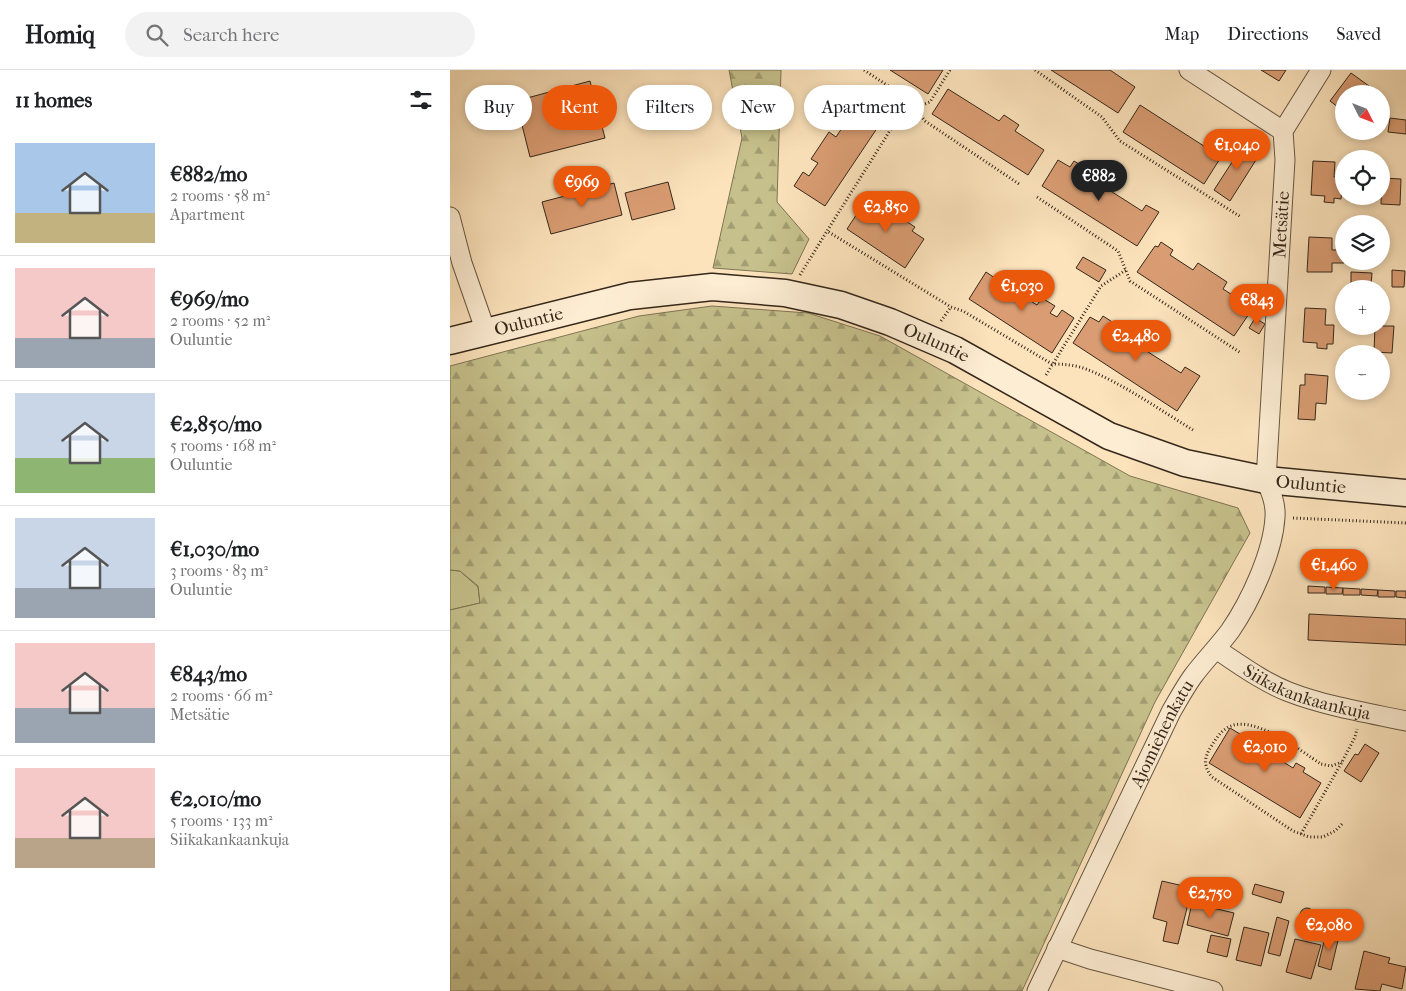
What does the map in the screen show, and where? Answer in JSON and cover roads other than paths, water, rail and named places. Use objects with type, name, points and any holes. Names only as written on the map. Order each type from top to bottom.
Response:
[{"type":"street","points":[[1189,70],[1283,131],[1321,70]]},
{"type":"street","name":"Metsätie","points":[[1266,480],[1284,160],[1283,131]]},
{"type":"street","points":[[450,217],[462,263],[486,332]]},
{"type":"street","name":"Ouluntie","points":[[450,341],[630,296],[712,287],[789,294],[842,305],[890,322],[955,350],[1110,436],[1185,464],[1266,480],[1406,493]]},
{"type":"street","name":"Ajomiehenkatu","points":[[1037,991],[1171,712],[1192,677],[1216,649],[1240,615],[1257,582],[1272,535],[1275,517],[1274,505],[1266,480]]},
{"type":"street","name":"Siikakankaankuja","points":[[1216,649],[1288,692],[1361,711],[1406,720]]},
{"type":"street","points":[[1057,948],[1090,960],[1209,990]]}]
